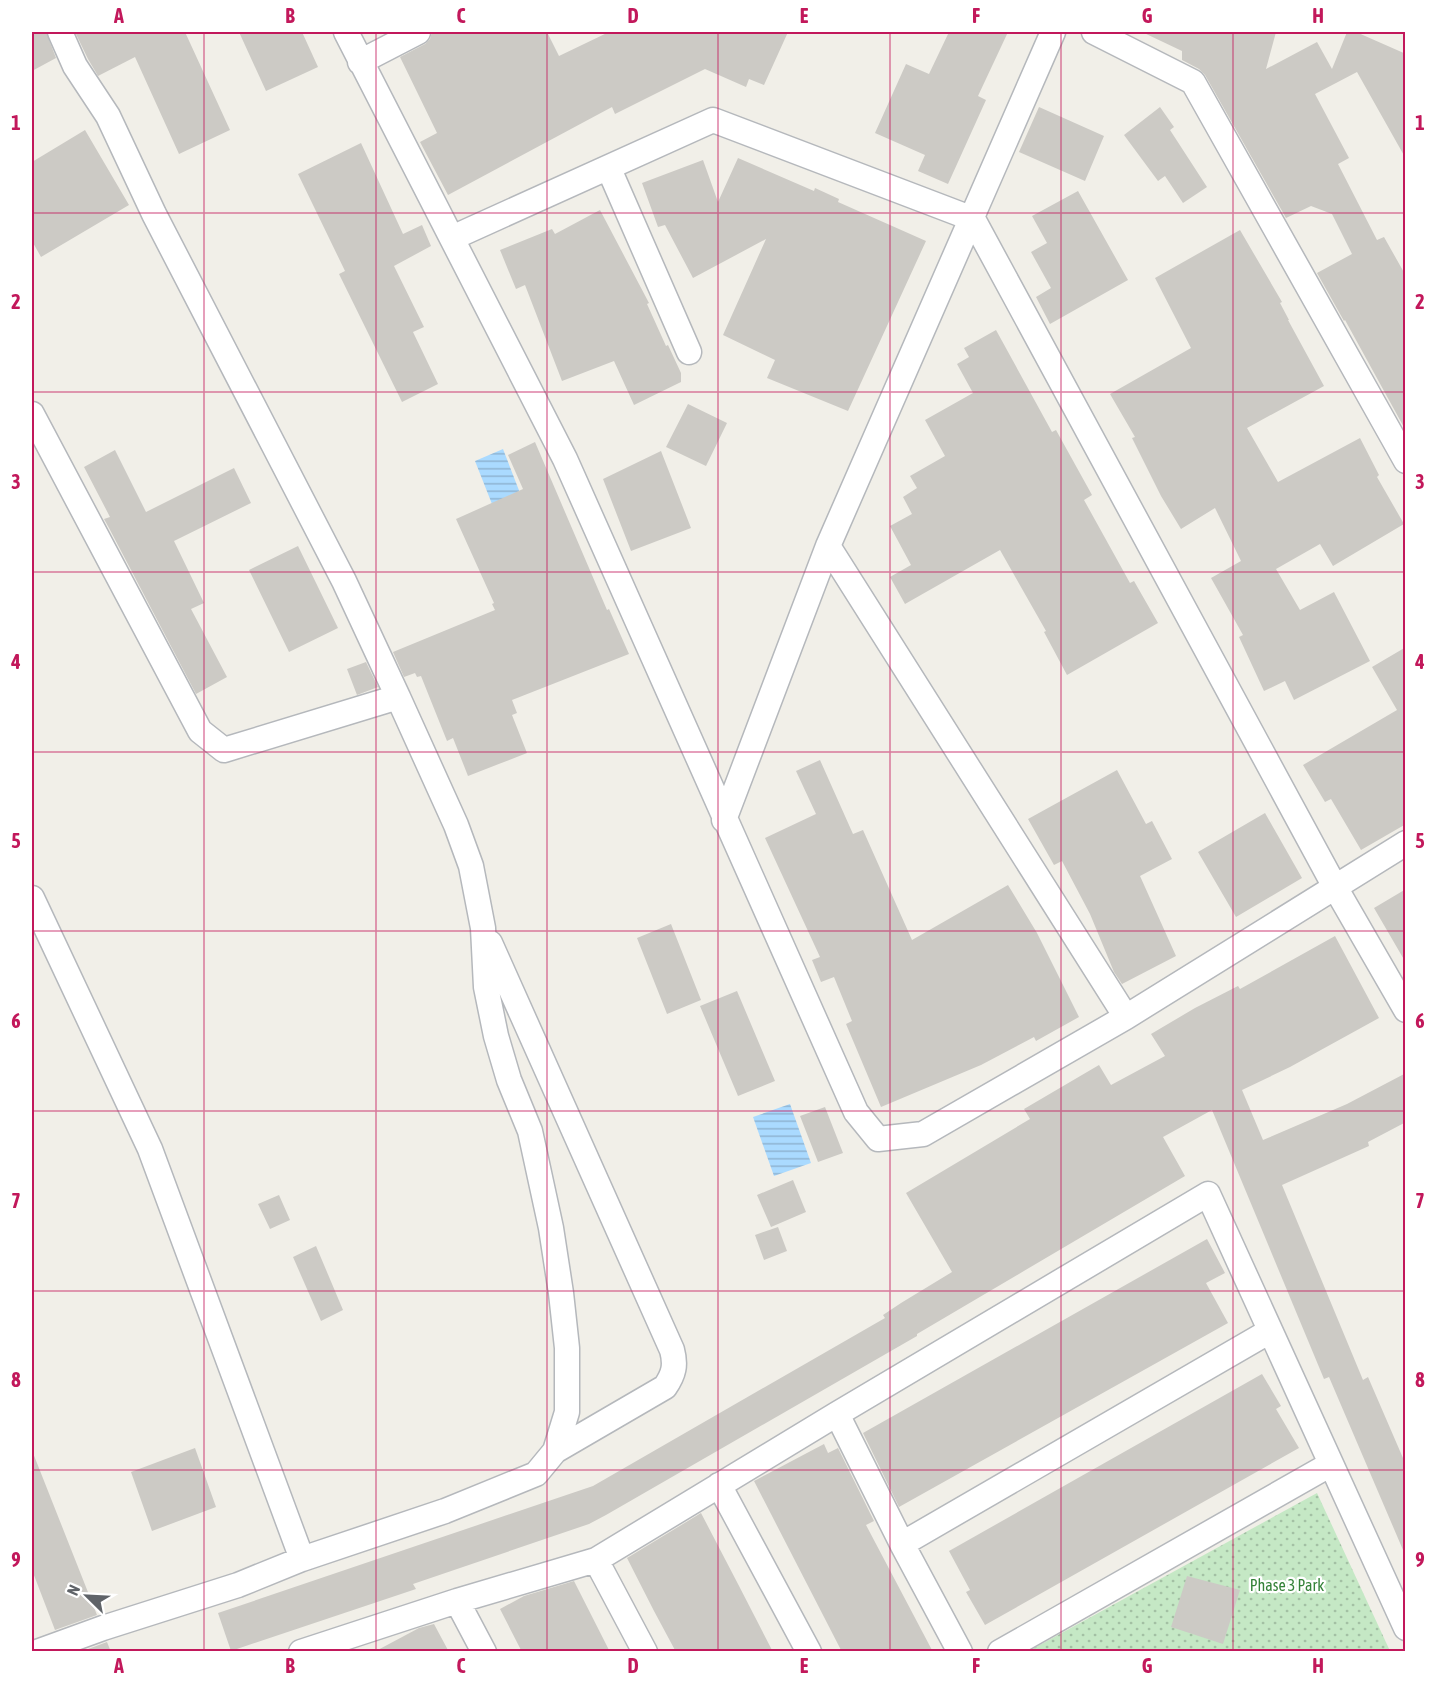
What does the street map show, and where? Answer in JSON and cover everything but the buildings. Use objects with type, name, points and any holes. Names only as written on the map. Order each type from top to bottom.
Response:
[{"type":"street","points":[[60,32],[75,66],[108,116],[154,214],[344,581],[456,825],[471,866],[483,928],[486,987],[496,1036],[509,1080],[530,1131],[551,1228],[561,1293],[567,1348],[567,1412],[555,1451]]},
{"type":"street","points":[[346,32],[565,459],[855,1112],[878,1139],[923,1134],[1126,1017],[1406,843]]},
{"type":"street","points":[[360,62],[418,32]]},
{"type":"street","points":[[724,820],[828,546],[1053,32]]},
{"type":"street","points":[[1094,32],[1193,82],[1406,461]]},
{"type":"street","points":[[452,238],[609,169],[713,120],[972,219],[1335,887],[1406,1010]]},
{"type":"street","points":[[609,169],[690,352]]},
{"type":"street","points":[[32,414],[200,731],[224,750],[398,697]]},
{"type":"street","points":[[828,546],[1126,1017]]},
{"type":"street","points":[[32,898],[150,1149],[302,1559]]},
{"type":"street","points":[[38,1652],[103,1628],[238,1585],[302,1559],[445,1511],[536,1474],[555,1451],[665,1387],[672,1376],[675,1363],[672,1350],[483,928]]},
{"type":"street","points":[[313,1649],[457,1601],[596,1560],[1208,1194],[1406,1628]]},
{"type":"street","points":[[902,1544],[1270,1331]]},
{"type":"street","points":[[837,1414],[902,1544],[960,1652]]},
{"type":"street","points":[[1000,1652],[1331,1464]]},
{"type":"street","points":[[720,1485],[809,1652]]},
{"type":"street","points":[[596,1560],[645,1652]]},
{"type":"street","points":[[457,1601],[484,1652]]},
{"type":"green space","name":"Phase 3 Park","points":[[1317,1493],[1390,1651],[1027,1652]]},
{"type":"water","points":[[503,449],[520,493],[492,504],[475,461]]},
{"type":"water","points":[[790,1104],[811,1163],[774,1176],[753,1117]]}]
